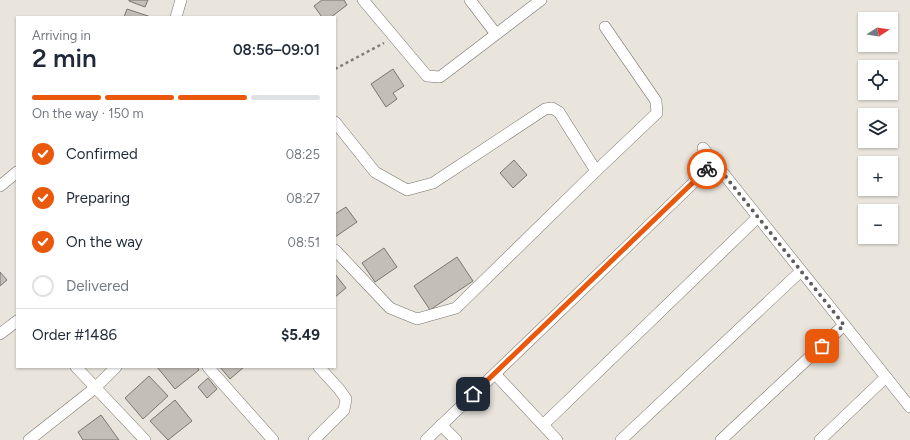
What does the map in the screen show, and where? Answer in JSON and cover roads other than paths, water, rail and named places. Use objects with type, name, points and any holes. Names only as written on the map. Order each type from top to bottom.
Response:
[{"type":"street","points":[[176,16],[181,0]]},
{"type":"street","points":[[363,0],[427,76],[440,77],[541,0]]},
{"type":"street","points":[[470,0],[496,34]]},
{"type":"street","points":[[336,251],[390,308],[418,319],[456,308],[596,170],[657,113],[656,101],[605,27]]},
{"type":"street","points":[[336,123],[375,172],[407,190],[433,183],[545,109],[552,108],[559,112],[596,170]]},
{"type":"street","points":[[703,148],[910,407]]},
{"type":"street","points":[[426,440],[714,162]]},
{"type":"street","points":[[0,186],[16,173]]},
{"type":"street","points":[[543,425],[758,217]]},
{"type":"street","points":[[621,440],[801,271]]},
{"type":"street","points":[[0,334],[16,322]]},
{"type":"street","points":[[721,440],[844,325]]},
{"type":"street","points":[[77,368],[145,440]]},
{"type":"street","points":[[31,439],[95,388],[115,368]]},
{"type":"street","points":[[209,368],[273,440]]},
{"type":"street","points":[[314,440],[344,410],[346,399],[321,368]]},
{"type":"street","points":[[495,374],[557,440]]},
{"type":"street","points":[[820,440],[886,377]]},
{"type":"street","points":[[441,425],[456,440]]}]
